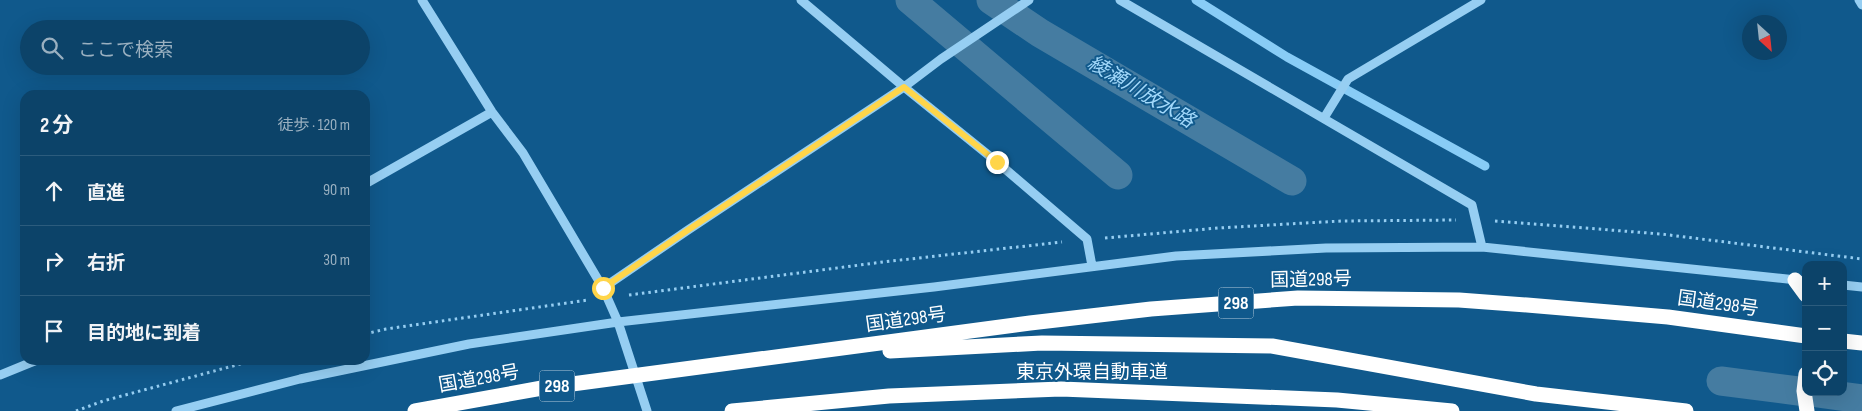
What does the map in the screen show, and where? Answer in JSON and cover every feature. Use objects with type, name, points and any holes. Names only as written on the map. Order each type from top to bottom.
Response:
[{"type":"highway","name":"国道298号","points":[[415,411],[542,388],[1030,323],[1142,310],[1298,298],[1459,300],[1668,317],[1802,336]]},
{"type":"highway","points":[[1847,341],[1862,343]]},
{"type":"highway","name":"国道298号","points":[[789,356],[1042,343],[1272,346],[1536,394],[1686,411]]},
{"type":"highway","name":"東京外環自動車道","points":[[732,411],[889,396],[1061,389],[1337,400],[1452,411]]},
{"type":"highway","points":[[1805,396],[1807,411]]},
{"type":"street","points":[[422,0],[492,112],[523,153],[603,288],[618,322],[647,411]]},
{"type":"street","points":[[801,0],[1087,239],[1092,266]]},
{"type":"street","points":[[603,288],[904,87],[1029,0]]},
{"type":"street","points":[[1120,0],[1472,205],[1482,247]]},
{"type":"street","points":[[1324,118],[1348,79],[1482,0]]},
{"type":"street","points":[[1859,0],[1862,5]]},
{"type":"street","points":[[370,181],[492,112]]},
{"type":"street","points":[[370,365],[460,346],[618,322],[934,287],[1176,256],[1326,248],[1482,247],[1800,280]]},
{"type":"street","points":[[1847,285],[1862,287]]},
{"type":"street","points":[[0,375],[24,365]]},
{"type":"street","points":[[176,411],[300,379],[368,365]]},
{"type":"path","points":[[76,411],[103,401],[236,365]]},
{"type":"waterway","name":"綾瀬川放水路","points":[[910,0],[1118,175]]},
{"type":"waterway","name":"綾瀬川放水路","points":[[991,0],[1040,33],[1292,181]]},
{"type":"waterway","points":[[1196,0],[1287,57],[1485,166]]},
{"type":"waterway","name":"綾瀬川放水路","points":[[1721,381],[1802,391]]},
{"type":"waterway","name":"綾瀬川放水路","points":[[1840,396],[1862,399]]},
{"type":"route","points":[[603,288],[904,87],[997,162]]}]
